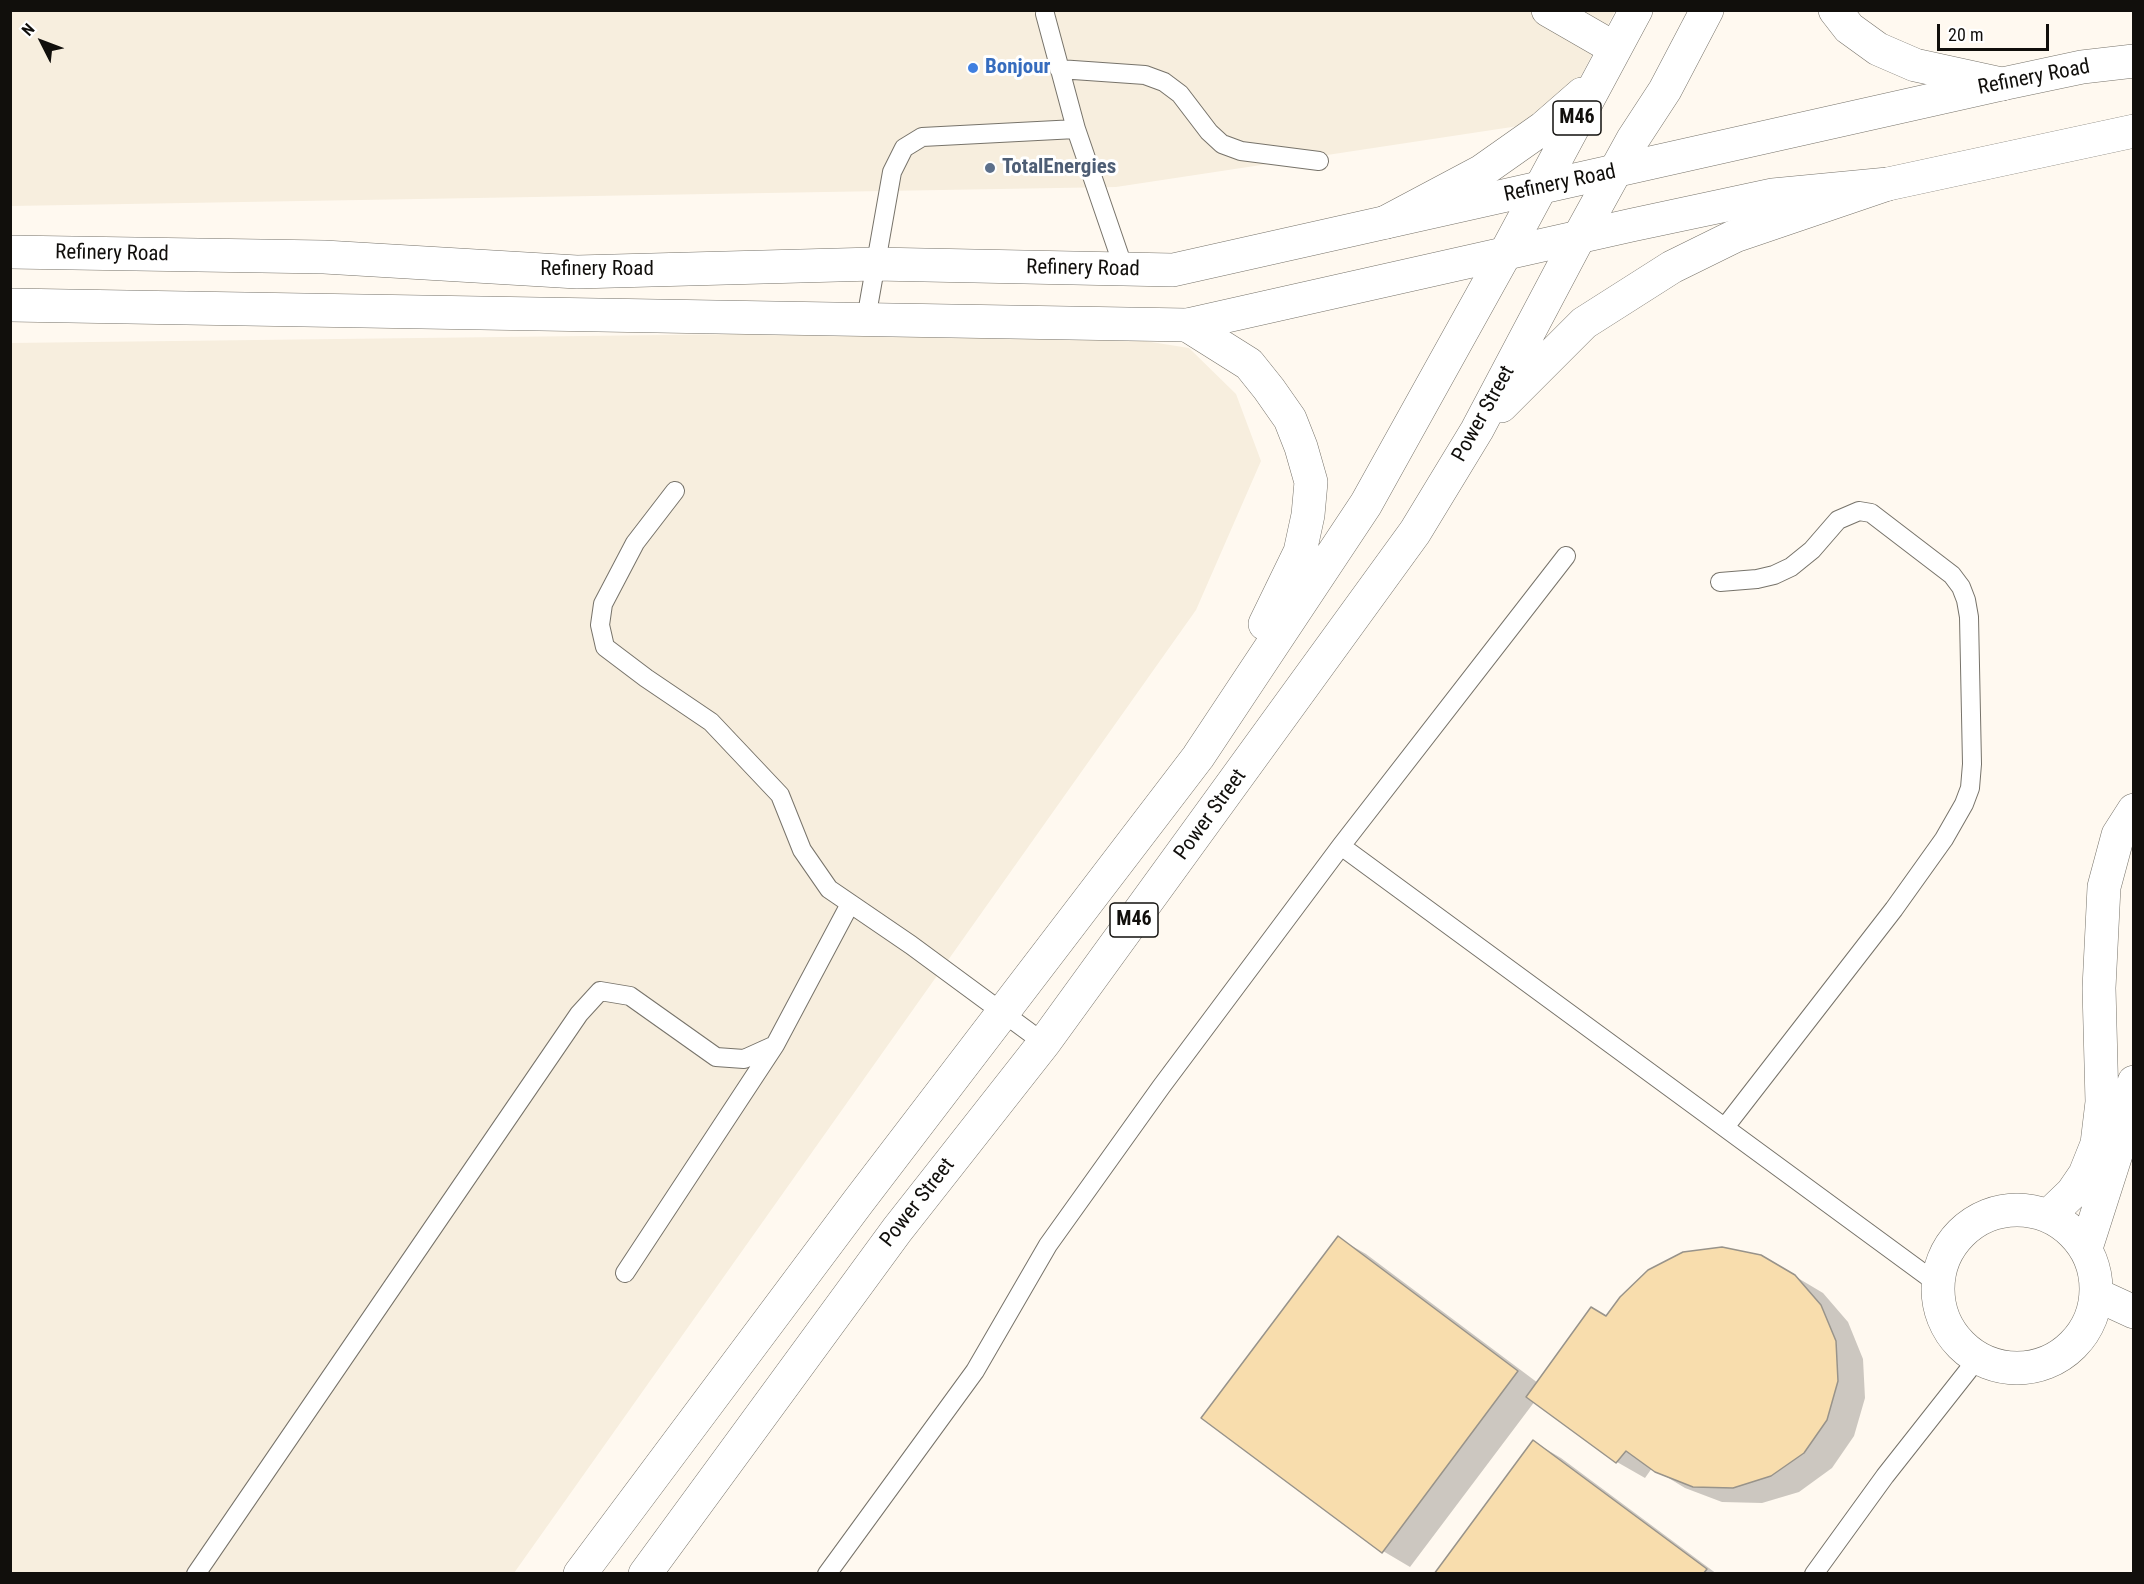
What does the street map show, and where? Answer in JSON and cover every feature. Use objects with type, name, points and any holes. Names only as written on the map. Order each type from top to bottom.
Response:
[{"type":"main road","points":[[1548,10],[1614,48],[1636,10]]},
{"type":"main road","name":"Power Street","points":[[645,1574],[897,1230],[1044,1042],[1415,532],[1477,430],[1579,237],[1633,139],[1665,90],[1707,10]]},
{"type":"main road","points":[[1835,10],[1850,28],[1878,49],[1915,65],[2002,84]]},
{"type":"main road","name":"M46","points":[[580,1574],[858,1202],[1198,757],[1366,504],[1505,254],[1614,48]]},
{"type":"main road","name":"Refinery Road","points":[[10,252],[324,257],[577,272],[875,264],[1173,270],[2002,84],[2082,67],[2133,61]]},
{"type":"main road","points":[[1386,222],[1482,171],[1544,128],[1597,81]]},
{"type":"main road","name":"Refinery Road","points":[[10,305],[1187,325],[1773,195],[1888,184],[2133,131]]},
{"type":"main road","points":[[1477,430],[1584,323],[1672,267],[1735,236],[1888,184]]},
{"type":"main road","points":[[57,253],[60,305]]},
{"type":"main road","points":[[320,310],[324,257]]},
{"type":"main road","points":[[1187,325],[1249,364],[1269,389],[1290,419],[1311,483],[1308,515],[1300,552],[1198,757]]},
{"type":"main road","points":[[2048,1216],[2072,1193],[2085,1174],[2097,1144],[2121,1114],[2099,988],[2104,887],[2118,835],[2133,810]]},
{"type":"main road","points":[[2086,1248],[2121,1114],[2133,1082]]},
{"type":"main road","points":[[2024,1210],[2048,1216],[2070,1229],[2086,1248],[2095,1270],[2097,1295],[2090,1320],[2075,1342],[2055,1359],[2030,1367],[2003,1367],[1978,1358],[1960,1344],[1947,1327],[1939,1306],[1938,1284],[1944,1259],[1957,1238],[1976,1221],[1999,1211],[2024,1210]]},
{"type":"main road","points":[[2097,1295],[2133,1312]]},
{"type":"lane","points":[[1045,14],[1076,129],[1124,269]]},
{"type":"lane","points":[[1059,69],[1145,75],[1164,82],[1180,94],[1209,132],[1222,144],[1241,151],[1319,162]]},
{"type":"lane","points":[[866,319],[892,172],[904,148],[922,137],[1076,129]]},
{"type":"lane","points":[[675,491],[635,543],[603,604],[600,625],[605,646],[646,678],[711,722],[780,795],[802,850],[829,889],[911,945],[1044,1042]]},
{"type":"lane","points":[[1720,582],[1774,575],[1791,567],[1812,550],[1838,520],[1859,510],[1870,513],[1952,575],[1961,587],[1969,617],[1972,764],[1970,788],[1964,804],[1944,839],[1894,909],[1725,1127]]},
{"type":"lane","points":[[827,1574],[975,1371],[1048,1245],[1161,1087],[1341,846],[1566,556]]},
{"type":"lane","points":[[1341,846],[1938,1284]]},
{"type":"lane","points":[[625,1273],[775,1045],[850,904]]},
{"type":"lane","points":[[196,1574],[579,1014],[600,991],[630,996],[716,1057],[744,1059],[775,1045]]},
{"type":"lane","points":[[1814,1574],[1885,1476],[1978,1358]]},
{"type":"shaded area","points":[[10,11],[1615,11],[1558,120],[1116,187],[11,206]]},
{"type":"shaded area","points":[[1075,330],[1189,348],[1236,394],[1261,461],[1196,610],[514,1573],[11,1573],[10,343]]},
{"type":"building","points":[[1338,1236],[1518,1371],[1382,1553],[1201,1418]]},
{"type":"building","points":[[1722,1247],[1761,1255],[1795,1275],[1821,1305],[1836,1341],[1838,1381],[1827,1420],[1804,1453],[1771,1476],[1733,1488],[1693,1487],[1655,1472],[1626,1451],[1616,1463],[1526,1397],[1591,1307],[1606,1316],[1620,1297],[1648,1270],[1683,1252]]},
{"type":"building","points":[[1533,1440],[1707,1569],[1703,1574],[1434,1574]]},
{"type":"place","name":"Bonjour","points":[[973,68]]},
{"type":"place","name":"TotalEnergies","points":[[990,168]]}]
